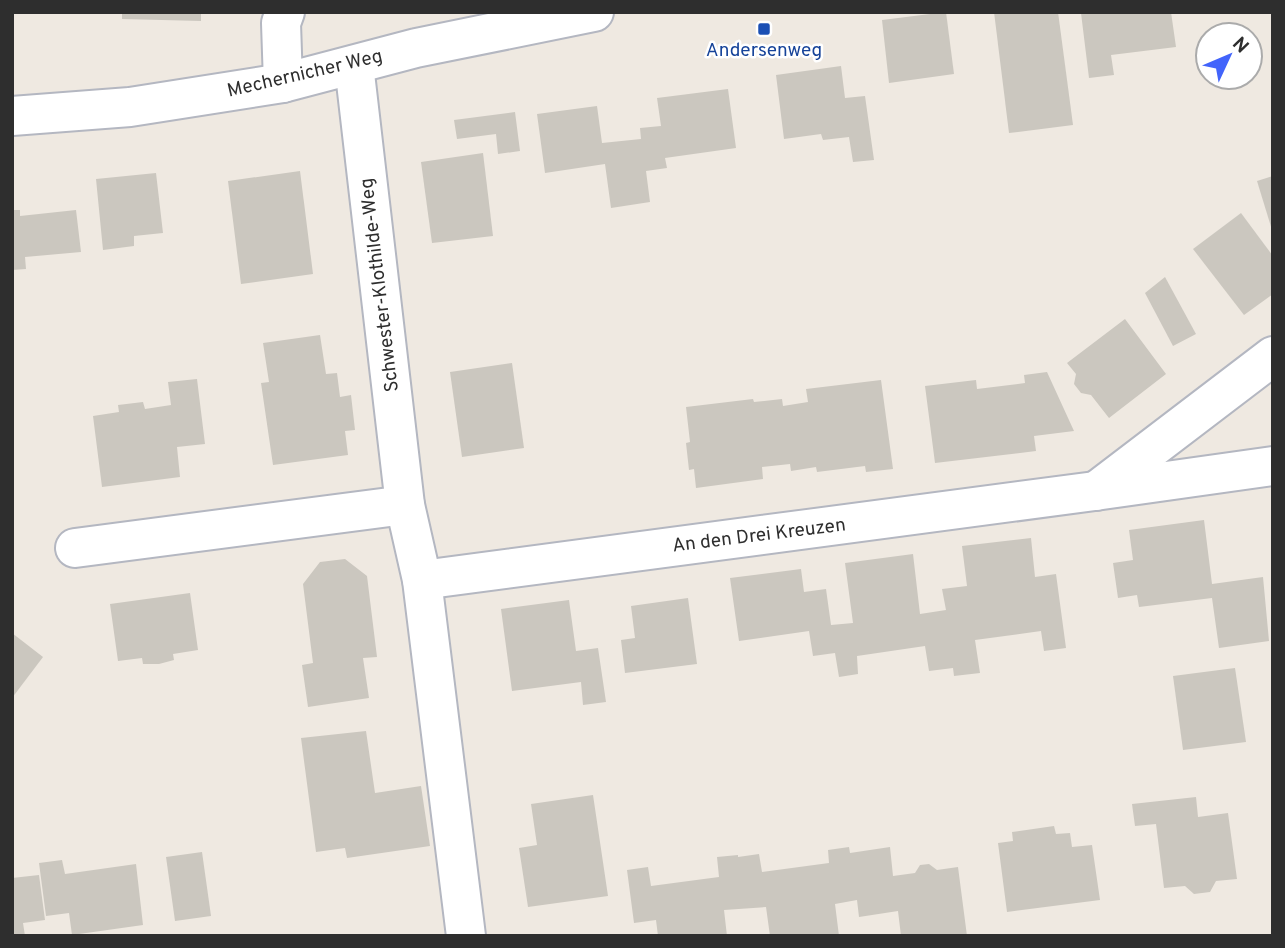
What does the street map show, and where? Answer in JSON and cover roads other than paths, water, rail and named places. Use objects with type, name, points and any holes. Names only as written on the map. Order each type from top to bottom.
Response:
[{"type":"street","points":[[283,83],[281,23],[285,12]]},
{"type":"street","name":"Mechernicher Weg","points":[[12,116],[130,107],[283,83],[416,48],[594,12]]},
{"type":"street","name":"Schwester-Klothilde-Weg","points":[[354,65],[405,505],[422,580],[466,936]]},
{"type":"street","name":"An den Drei Kreuzen","points":[[1095,491],[1273,356]]},
{"type":"street","name":"An den Drei Kreuzen","points":[[422,580],[1273,466]]},
{"type":"street","points":[[75,548],[405,505]]},
{"type":"place","name":"Andersenweg","points":[[764,29]]}]
